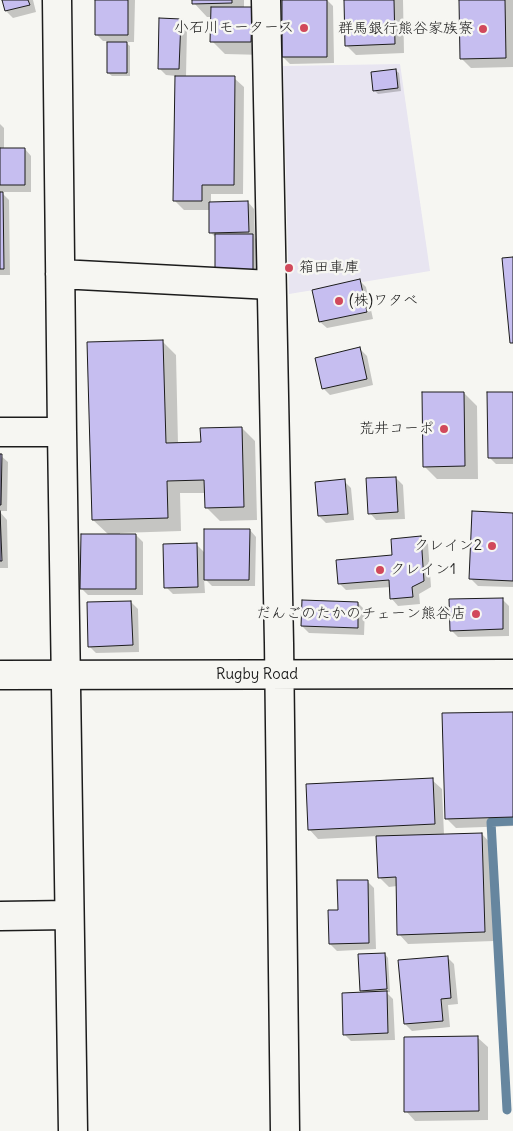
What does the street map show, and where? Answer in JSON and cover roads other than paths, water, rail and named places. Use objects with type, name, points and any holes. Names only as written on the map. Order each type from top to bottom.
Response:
[{"type":"street","points":[[57,0],[65,675],[73,1131]]},
{"type":"street","points":[[266,0],[279,674],[285,1131]]},
{"type":"street","points":[[60,274],[271,285]]},
{"type":"street","points":[[0,432],[62,432]]},
{"type":"street","name":"Rugby Road","points":[[0,675],[513,674]]},
{"type":"street","points":[[0,916],[69,915]]},
{"type":"waterway","points":[[507,1110],[491,822],[513,821]]},
{"type":"place","name":"小石川モータース","points":[[304,28]]},
{"type":"place","name":"群馬銀行熊谷家族寮","points":[[483,29]]},
{"type":"place","name":"箱田車庫","points":[[289,268]]},
{"type":"place","name":"(株)ワタベ","points":[[339,301]]},
{"type":"place","name":"荒井コーポ","points":[[444,429]]},
{"type":"place","name":"クレイン2","points":[[492,546]]},
{"type":"place","name":"クレイン1","points":[[380,570]]},
{"type":"place","name":"だんごのたかのチェーン熊谷店","points":[[476,614]]}]
